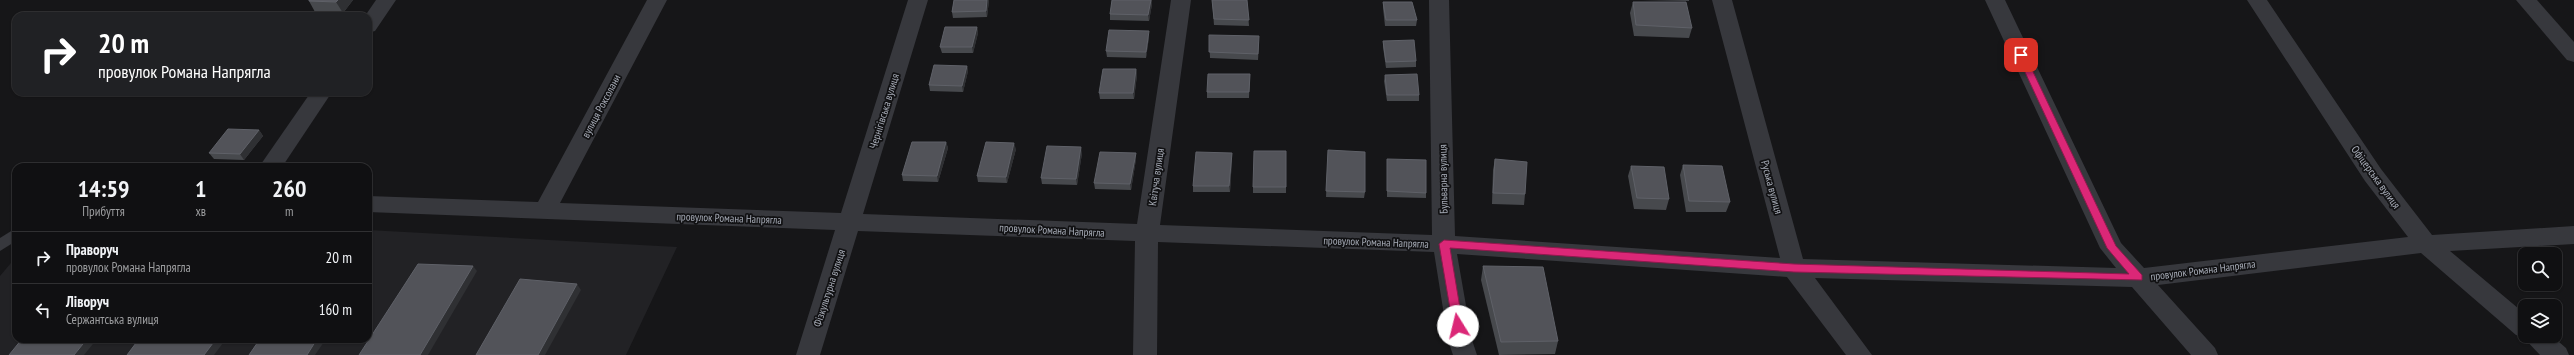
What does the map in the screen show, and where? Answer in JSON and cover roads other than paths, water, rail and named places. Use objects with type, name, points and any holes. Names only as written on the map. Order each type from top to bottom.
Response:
[{"type":"street","points":[[372,20],[386,0]]},
{"type":"street","name":"вулиця Роксолани","points":[[544,212],[657,0]]},
{"type":"street","name":"Чернігівська вулиця","points":[[850,221],[918,0]]},
{"type":"street","name":"Квітуча вулиця","points":[[1145,355],[1148,235],[1181,0]]},
{"type":"street","name":"Бульварна вулиця","points":[[1439,0],[1444,244],[1460,340],[1465,355]]},
{"type":"street","name":"Руська вулиця","points":[[1722,0],[1794,268],[1860,355]]},
{"type":"street","points":[[1995,0],[2112,248],[2206,355]]},
{"type":"street","name":"Офіцерська вулиця","points":[[2257,0],[2373,175],[2426,244],[2518,322]]},
{"type":"street","points":[[2526,0],[2574,55]]},
{"type":"street","points":[[273,163],[319,96]]},
{"type":"street","name":"провулок Романа Напрягла","points":[[372,204],[544,212],[850,221],[1148,235],[1444,244],[1794,268],[2138,278],[2426,244],[2574,235]]},
{"type":"street","name":"Фізкультурна вулиця","points":[[808,355],[850,221]]},
{"type":"street","points":[[2543,343],[2557,355]]},
{"type":"lane","points":[[0,246],[12,237]]}]
